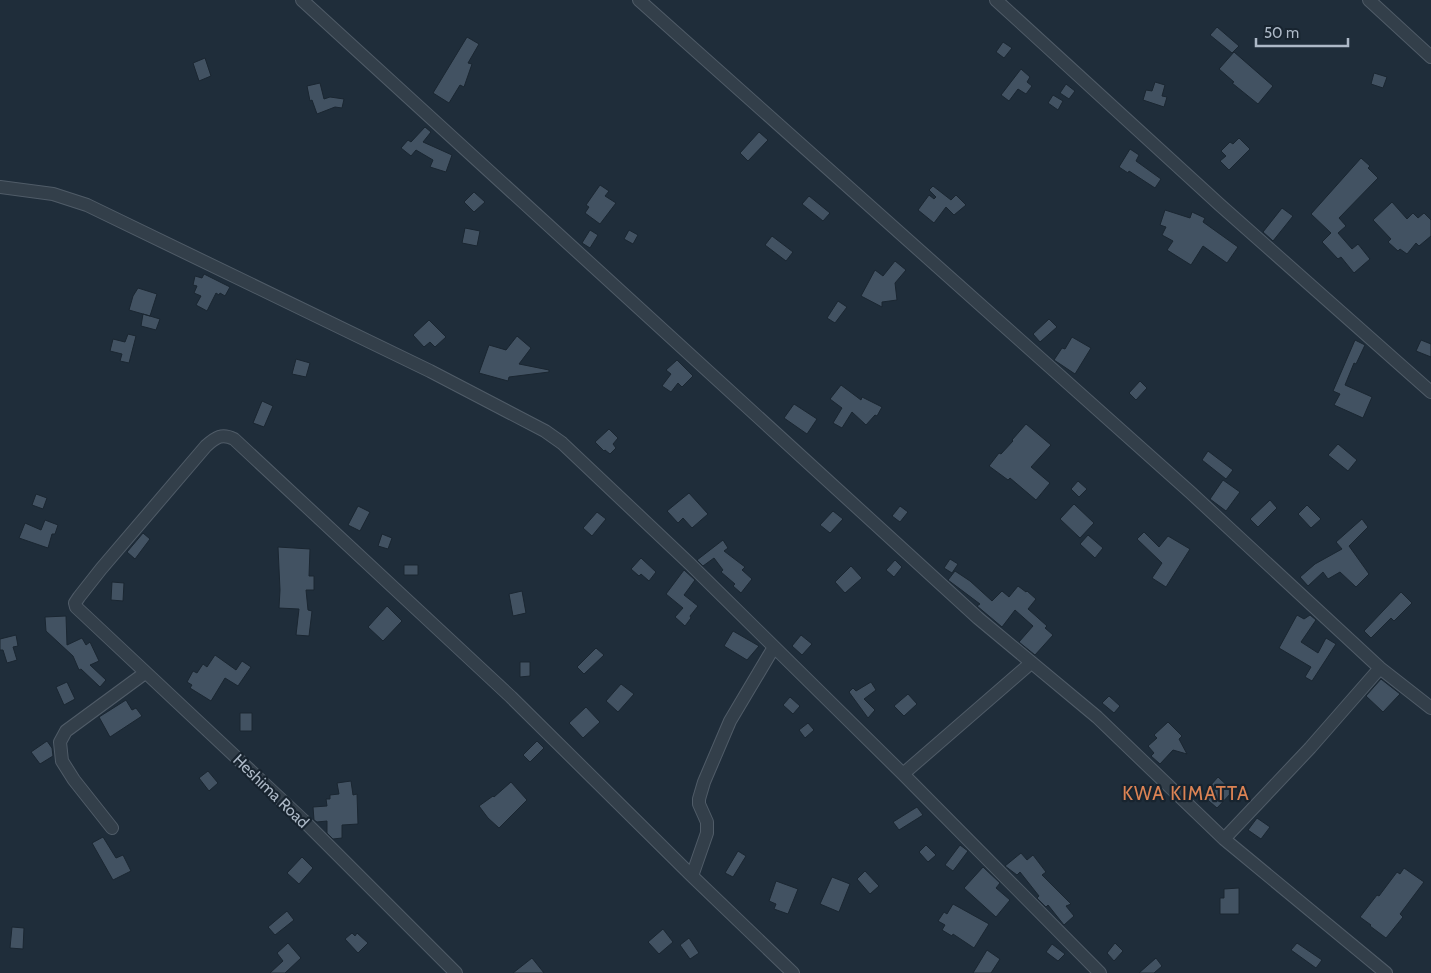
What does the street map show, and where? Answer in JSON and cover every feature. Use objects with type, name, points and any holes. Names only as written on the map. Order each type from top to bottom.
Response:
[{"type":"street","points":[[302,0],[978,618],[1097,717],[1224,840],[1386,973]]},
{"type":"street","points":[[639,0],[1190,492],[1380,668],[1431,708]]},
{"type":"street","points":[[996,0],[1220,204],[1431,392]]},
{"type":"street","points":[[1369,0],[1431,57]]},
{"type":"street","points":[[0,186],[53,194],[87,205],[421,367],[545,431],[562,443],[690,564],[903,774],[1096,972]]},
{"type":"street","name":"Heshima Road","points":[[456,973],[303,820],[76,606],[75,603],[101,569],[206,446],[219,436],[234,439],[511,697],[692,876]]},
{"type":"street","points":[[774,647],[730,720],[704,782],[699,799],[707,822],[707,833],[692,876],[793,973]]},
{"type":"street","points":[[903,774],[1031,663]]},
{"type":"street","points":[[1224,840],[1310,748],[1380,668]]},
{"type":"street","points":[[112,828],[74,780],[62,761],[60,742],[66,731],[145,673]]},
{"type":"building","points":[[1217,27],[1239,46],[1232,53],[1210,35]]},
{"type":"building","points":[[467,37],[479,44],[468,63],[472,64],[464,87],[460,85],[449,103],[433,93]]},
{"type":"building","points":[[1003,42],[1012,48],[1004,58],[996,52]]},
{"type":"building","points":[[1234,52],[1273,86],[1258,104],[1232,83],[1234,82],[1219,69]]},
{"type":"building","points":[[205,58],[211,76],[199,81],[193,63]]},
{"type":"building","points":[[1021,69],[1030,77],[1027,82],[1032,86],[1026,94],[1018,89],[1009,101],[1001,95]]},
{"type":"building","points":[[1374,73],[1387,77],[1383,88],[1371,84]]},
{"type":"building","points":[[1155,82],[1165,85],[1162,96],[1167,97],[1164,107],[1143,100],[1146,90],[1152,91]]},
{"type":"building","points":[[320,83],[324,99],[330,97],[344,99],[342,108],[335,107],[317,114],[312,100],[310,101],[307,86]]},
{"type":"building","points":[[1066,84],[1075,91],[1069,99],[1060,93]]},
{"type":"building","points":[[1053,95],[1063,101],[1058,110],[1048,103]]},
{"type":"building","points":[[425,127],[431,132],[423,142],[452,155],[446,172],[430,167],[433,160],[416,150],[411,156],[401,148],[408,140],[411,142]]},
{"type":"building","points":[[759,132],[768,140],[748,161],[740,153]]},
{"type":"building","points":[[1239,138],[1250,149],[1229,170],[1220,161],[1226,156],[1221,151],[1230,142],[1233,144]]},
{"type":"building","points":[[1130,149],[1139,155],[1136,161],[1161,179],[1155,188],[1129,171],[1128,173],[1119,167]]},
{"type":"building","points":[[1361,158],[1370,166],[1368,168],[1378,178],[1339,218],[1346,226],[1338,233],[1352,249],[1358,244],[1370,259],[1354,273],[1341,257],[1338,259],[1322,242],[1331,233],[1311,214]]},
{"type":"building","points":[[600,185],[609,191],[605,196],[616,203],[600,224],[585,213],[589,207],[586,205]]},
{"type":"building","points":[[933,186],[951,200],[956,195],[966,205],[954,215],[946,207],[934,223],[918,210],[929,195],[934,199],[936,197],[929,190]]},
{"type":"building","points":[[474,192],[485,202],[474,212],[464,202]]},
{"type":"building","points":[[809,196],[830,213],[823,221],[802,204]]},
{"type":"building","points":[[1392,202],[1407,219],[1413,213],[1418,218],[1424,213],[1431,220],[1431,236],[1419,246],[1416,243],[1407,254],[1400,249],[1398,251],[1388,242],[1391,239],[1373,220]]},
{"type":"building","points":[[1282,208],[1293,216],[1273,241],[1263,232]]},
{"type":"building","points":[[1165,210],[1190,218],[1192,212],[1205,218],[1203,222],[1238,247],[1227,263],[1203,246],[1191,265],[1167,250],[1173,241],[1162,235],[1166,227],[1160,225]]},
{"type":"building","points":[[465,228],[480,231],[477,246],[462,243]]},
{"type":"building","points":[[590,230],[598,235],[590,248],[582,243]]},
{"type":"building","points":[[629,230],[638,235],[633,244],[624,239]]},
{"type":"building","points":[[772,236],[793,252],[786,261],[765,245]]},
{"type":"building","points":[[895,261],[906,270],[895,283],[897,300],[882,302],[882,307],[861,296],[875,270],[883,276]]},
{"type":"building","points":[[204,274],[230,287],[225,296],[216,293],[207,311],[196,305],[201,296],[194,293],[197,286],[193,285],[195,276],[202,278]]},
{"type":"building","points":[[138,288],[157,294],[150,316],[129,310],[133,296]]},
{"type":"building","points":[[838,301],[847,307],[835,323],[827,318]]},
{"type":"building","points":[[143,314],[160,319],[156,330],[141,326]]},
{"type":"building","points":[[1049,319],[1057,327],[1040,342],[1033,334]]},
{"type":"building","points":[[429,320],[446,337],[435,347],[430,342],[424,347],[413,335]]},
{"type":"building","points":[[128,334],[136,336],[129,363],[120,361],[122,354],[110,351],[113,339],[125,342]]},
{"type":"building","points":[[517,336],[531,348],[519,364],[549,370],[549,372],[509,377],[508,381],[479,373],[489,345],[506,350]]},
{"type":"building","points":[[1072,337],[1091,348],[1075,374],[1054,360],[1062,348],[1065,349]]},
{"type":"building","points":[[1355,340],[1365,345],[1356,364],[1354,363],[1345,385],[1372,397],[1363,418],[1334,405],[1340,394],[1333,391]]},
{"type":"building","points":[[1421,340],[1431,344],[1431,357],[1416,351]]},
{"type":"building","points":[[296,359],[310,363],[306,377],[292,374]]},
{"type":"building","points":[[677,360],[693,376],[682,387],[678,383],[671,392],[662,386],[671,374],[666,370]]},
{"type":"building","points":[[1140,381],[1147,388],[1136,400],[1129,393]]},
{"type":"building","points":[[841,385],[861,400],[862,397],[882,407],[877,416],[875,415],[866,425],[852,412],[842,428],[833,423],[842,408],[830,399]]},
{"type":"building","points":[[262,401],[273,406],[264,427],[253,423]]},
{"type":"building","points":[[794,404],[817,419],[807,434],[784,418]]},
{"type":"building","points":[[1026,424],[1051,445],[1031,467],[1050,483],[1036,500],[1010,478],[1008,480],[989,466]]},
{"type":"building","points":[[609,429],[618,438],[613,444],[616,448],[610,454],[595,442]]},
{"type":"building","points":[[1338,444],[1357,460],[1348,471],[1328,455]]},
{"type":"building","points":[[1208,451],[1233,470],[1226,479],[1202,460]]},
{"type":"building","points":[[1223,480],[1240,492],[1226,511],[1210,499]]},
{"type":"building","points":[[1078,481],[1087,489],[1079,497],[1071,489]]},
{"type":"building","points":[[689,493],[708,514],[692,528],[683,518],[678,523],[667,511]]},
{"type":"building","points":[[36,494],[47,498],[43,509],[32,505]]},
{"type":"building","points":[[1270,500],[1277,508],[1258,527],[1250,519]]},
{"type":"building","points":[[1074,504],[1094,523],[1080,538],[1060,519]]},
{"type":"building","points":[[1307,505],[1321,519],[1311,528],[1298,514]]},
{"type":"building","points":[[358,506],[370,512],[360,531],[348,525]]},
{"type":"building","points":[[900,506],[908,512],[900,522],[892,516]]},
{"type":"building","points":[[833,511],[843,519],[830,533],[820,525]]},
{"type":"building","points":[[597,512],[606,519],[592,536],[583,528]]},
{"type":"building","points":[[1362,519],[1368,527],[1349,546],[1369,574],[1356,587],[1340,572],[1328,579],[1323,572],[1308,586],[1300,577],[1315,564],[1342,549],[1336,542]]},
{"type":"building","points":[[45,520],[58,525],[55,534],[52,534],[48,548],[19,538],[25,523],[41,530]]},
{"type":"building","points":[[1144,532],[1159,547],[1168,536],[1190,549],[1166,587],[1152,578],[1162,563],[1137,539]]},
{"type":"building","points":[[143,533],[150,539],[135,559],[127,552]]},
{"type":"building","points":[[382,534],[392,538],[388,549],[378,546]]},
{"type":"building","points":[[1088,535],[1103,548],[1095,558],[1080,544]]},
{"type":"building","points":[[723,540],[728,548],[724,551],[745,567],[742,570],[752,579],[741,593],[733,586],[735,584],[721,572],[723,570],[714,558],[703,566],[697,560]]},
{"type":"building","points":[[278,547],[310,549],[309,576],[314,576],[314,590],[306,590],[308,610],[312,611],[309,636],[296,635],[299,609],[279,608]]},
{"type":"building","points":[[641,558],[656,572],[649,581],[631,569]]},
{"type":"building","points":[[950,559],[958,564],[952,573],[944,568]]},
{"type":"building","points":[[895,560],[902,567],[894,577],[886,570]]},
{"type":"building","points":[[404,565],[418,565],[418,575],[404,575]]},
{"type":"building","points":[[851,566],[862,578],[845,593],[835,582]]},
{"type":"building","points":[[684,570],[695,580],[684,595],[698,606],[685,626],[675,617],[683,608],[666,594]]},
{"type":"building","points":[[955,571],[970,581],[992,601],[1002,591],[1009,597],[1018,586],[1027,591],[1036,599],[1028,609],[1047,626],[1045,628],[1053,635],[1035,655],[1019,642],[1033,626],[1015,610],[1002,627],[977,606],[980,604],[948,580]]},
{"type":"building","points":[[112,582],[124,583],[123,601],[111,600]]},
{"type":"building","points":[[522,591],[526,613],[513,616],[509,594]]},
{"type":"building","points":[[1401,592],[1412,603],[1394,621],[1391,618],[1371,638],[1364,631]]},
{"type":"building","points":[[387,606],[402,621],[383,641],[368,627]]},
{"type":"building","points":[[1297,615],[1304,619],[1310,615],[1316,620],[1301,642],[1318,653],[1326,638],[1336,644],[1312,681],[1305,677],[1311,667],[1279,648]]},
{"type":"building","points":[[66,616],[67,645],[82,638],[86,645],[90,642],[99,661],[90,665],[106,680],[100,687],[81,669],[79,670],[73,656],[46,631],[45,617]]},
{"type":"building","points":[[733,631],[759,646],[747,660],[724,646]]},
{"type":"building","points":[[16,635],[18,646],[13,647],[17,660],[7,663],[3,650],[0,650],[0,639]]},
{"type":"building","points":[[801,635],[812,644],[802,655],[792,646]]},
{"type":"building","points":[[596,648],[604,655],[584,674],[577,667]]},
{"type":"building","points":[[215,655],[236,670],[242,661],[251,667],[238,686],[225,678],[211,701],[190,688],[192,685],[187,682],[193,671],[197,673],[203,664],[207,667]]},
{"type":"building","points":[[520,662],[530,662],[530,676],[520,677]]},
{"type":"building","points":[[1381,679],[1400,694],[1383,712],[1366,696]]},
{"type":"building","points":[[67,682],[75,699],[64,705],[56,687]]},
{"type":"building","points":[[871,682],[876,690],[864,699],[875,710],[868,718],[849,692],[853,688],[856,691]]},
{"type":"building","points":[[621,684],[634,694],[618,712],[606,701]]},
{"type":"building","points":[[908,694],[917,704],[904,716],[894,706]]},
{"type":"building","points":[[1109,696],[1120,706],[1114,713],[1102,703]]},
{"type":"building","points":[[790,697],[800,706],[793,714],[783,705]]},
{"type":"building","points":[[126,700],[132,710],[136,708],[142,716],[110,737],[99,717]]},
{"type":"building","points":[[586,707],[600,722],[583,738],[569,723]]},
{"type":"building","points":[[240,713],[252,713],[252,731],[240,731]]},
{"type":"building","points":[[1168,722],[1182,736],[1179,739],[1187,754],[1173,750],[1160,764],[1151,756],[1154,753],[1148,746],[1157,738],[1154,735]]},
{"type":"building","points":[[808,723],[814,730],[805,738],[799,730]]},
{"type":"building","points":[[47,741],[52,748],[53,756],[40,764],[31,752]]},
{"type":"building","points":[[537,741],[544,748],[530,762],[523,755]]},
{"type":"building","points":[[208,771],[218,783],[209,791],[199,778]]},
{"type":"building","points":[[1218,777],[1233,791],[1217,808],[1202,795]]},
{"type":"building","points":[[351,781],[353,795],[357,794],[358,824],[342,825],[342,838],[333,839],[327,833],[327,821],[317,822],[314,820],[313,807],[327,806],[326,799],[330,799],[330,795],[339,794],[337,783]]},
{"type":"building","points":[[511,782],[527,800],[499,828],[479,806],[494,797]]},
{"type":"building","points":[[917,807],[923,815],[899,830],[893,822]]},
{"type":"building","points":[[1257,818],[1270,827],[1261,839],[1248,830]]},
{"type":"building","points":[[103,837],[116,858],[123,855],[131,871],[113,880],[92,843]]},
{"type":"building","points":[[926,845],[936,855],[928,862],[919,852]]},
{"type":"building","points":[[960,845],[968,851],[953,871],[945,865]]},
{"type":"building","points":[[738,851],[746,856],[733,877],[725,873]]},
{"type":"building","points":[[1021,853],[1027,860],[1033,855],[1046,872],[1042,875],[1071,904],[1066,906],[1074,916],[1064,925],[1048,905],[1046,907],[1037,898],[1039,896],[1020,872],[1017,875],[1005,866]]},
{"type":"building","points":[[302,857],[313,868],[299,884],[287,873]]},
{"type":"building","points":[[983,867],[1000,883],[996,888],[1010,900],[996,917],[964,888]]},
{"type":"building","points":[[1404,868],[1424,882],[1400,914],[1403,917],[1386,938],[1360,917],[1397,872],[1400,874]]},
{"type":"building","points":[[865,871],[879,886],[870,894],[857,879]]},
{"type":"building","points":[[832,877],[850,884],[839,912],[820,904]]},
{"type":"building","points":[[776,881],[798,889],[788,914],[774,909],[776,904],[769,901]]},
{"type":"building","points":[[1239,888],[1239,914],[1220,914],[1220,898],[1224,898],[1224,889]]},
{"type":"building","points":[[953,904],[989,924],[974,948],[953,934],[952,936],[942,930],[945,925],[938,921],[944,912],[947,914]]},
{"type":"building","points":[[287,911],[294,920],[275,935],[268,927]]},
{"type":"building","points":[[12,927],[24,928],[23,949],[10,948]]},
{"type":"building","points":[[663,929],[673,942],[659,954],[648,942]]},
{"type":"building","points":[[352,933],[355,936],[357,933],[368,943],[358,953],[345,939]]},
{"type":"building","points":[[689,938],[699,953],[690,959],[680,945]]},
{"type":"building","points":[[288,943],[301,958],[285,973],[270,973],[283,961],[277,953]]},
{"type":"building","points":[[1115,943],[1123,951],[1114,961],[1107,953]]},
{"type":"building","points":[[1297,943],[1322,960],[1316,968],[1291,950]]},
{"type":"building","points":[[1052,944],[1065,954],[1058,961],[1046,952]]},
{"type":"building","points":[[987,950],[1000,959],[991,973],[973,973]]},
{"type":"building","points":[[532,958],[544,973],[513,973]]},
{"type":"building","points":[[1156,958],[1162,966],[1154,973],[1139,973]]},
{"type":"district","name":"KWA KIMATTA","points":[[1186,793]]}]
